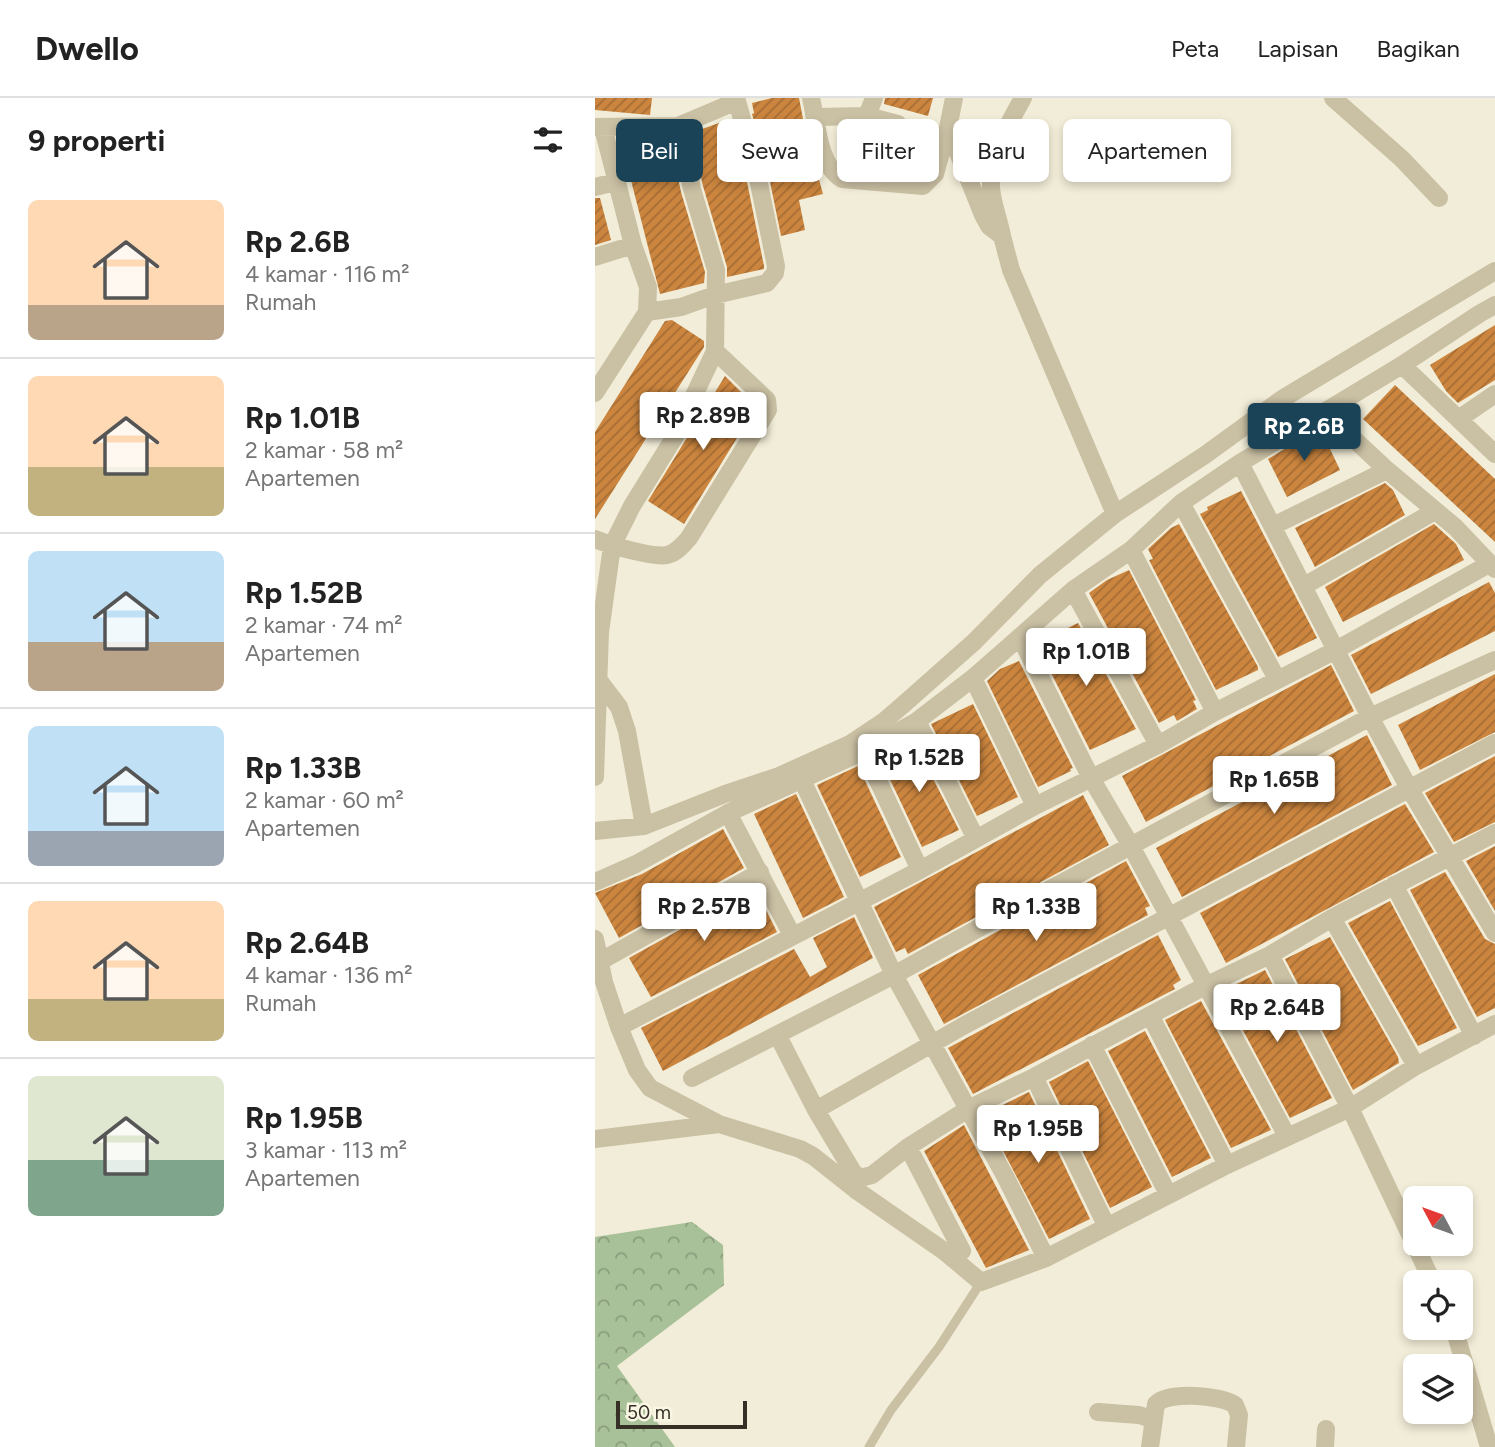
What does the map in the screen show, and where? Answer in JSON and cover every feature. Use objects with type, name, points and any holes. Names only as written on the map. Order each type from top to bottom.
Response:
[{"type":"street","points":[[811,98],[821,147],[835,175],[842,179],[918,187],[933,179],[954,98]]},
{"type":"street","points":[[867,116],[874,98]]},
{"type":"street","points":[[1023,98],[1003,135],[993,168],[991,188],[1011,270],[1115,514]]},
{"type":"street","points":[[1333,98],[1402,159],[1439,198]]},
{"type":"street","points":[[647,312],[681,307],[715,295],[767,283],[775,273],[776,266],[740,100],[693,119]]},
{"type":"street","points":[[816,117],[867,116],[879,119]]},
{"type":"street","points":[[595,393],[647,312],[648,287],[599,128]]},
{"type":"street","points":[[948,128],[983,215],[989,226],[1002,236]]},
{"type":"street","points":[[595,187],[615,182]]},
{"type":"street","points":[[595,777],[603,543],[632,506],[674,438],[715,351],[716,270],[690,182]]},
{"type":"street","points":[[595,257],[633,245]]},
{"type":"street","points":[[595,831],[644,826],[715,797],[779,776],[850,744],[883,722],[974,642],[1039,575],[1115,514],[1205,455],[1282,399],[1495,271]]},
{"type":"street","points":[[595,882],[636,864],[728,813],[865,751],[918,721],[973,678],[1073,590],[1131,550],[1181,503],[1240,463],[1495,305]]},
{"type":"street","points":[[603,543],[665,556],[682,546],[763,421],[768,410],[767,400],[715,351]]},
{"type":"street","points":[[1402,365],[1495,454]]},
{"type":"street","points":[[1460,418],[1495,394]]},
{"type":"street","points":[[619,1027],[1492,567],[1475,547],[1326,412]]},
{"type":"street","points":[[1240,463],[1370,717],[1495,933]]},
{"type":"street","points":[[1273,526],[1387,470]]},
{"type":"street","points":[[1181,503],[1277,679]]},
{"type":"street","points":[[1304,586],[1435,511]]},
{"type":"street","points":[[1131,550],[1215,712]]},
{"type":"street","points":[[1073,590],[1158,745]]},
{"type":"street","points":[[1020,637],[1091,778],[1131,846],[1287,1136]]},
{"type":"street","points":[[692,1078],[778,1037],[1370,717],[1495,660]]},
{"type":"street","points":[[973,678],[1035,806]]},
{"type":"street","points":[[600,682],[619,707],[627,731],[644,826]]},
{"type":"street","points":[[918,721],[976,839]]},
{"type":"street","points":[[817,1110],[933,1043],[1167,916],[1495,743]]},
{"type":"street","points":[[865,751],[920,870]]},
{"type":"street","points":[[801,780],[894,975],[1047,1258]]},
{"type":"street","points":[[728,813],[792,935]]},
{"type":"street","points":[[858,1184],[968,1108],[1034,1077],[1205,986],[1270,955],[1332,918],[1495,833]]},
{"type":"street","points":[[599,962],[759,872]]},
{"type":"street","points":[[1394,886],[1473,1036]]},
{"type":"street","points":[[1332,918],[1416,1066]]},
{"type":"street","points":[[595,939],[600,984],[637,1070],[650,1088],[719,1124],[800,1149],[813,1156],[858,1184],[982,1282],[1047,1258],[1168,1194],[1350,1108],[1416,1066],[1495,1024]]},
{"type":"street","points":[[1270,955],[1350,1108],[1427,1270]]},
{"type":"street","points":[[1150,1015],[1227,1165]]},
{"type":"street","points":[[778,1037],[858,1184]]},
{"type":"street","points":[[1093,1045],[1168,1194]]},
{"type":"street","points":[[1034,1077],[1107,1227]]},
{"type":"street","points":[[595,1139],[719,1124]]},
{"type":"street","points":[[908,1147],[962,1251]]},
{"type":"street","points":[[1458,1340],[1489,1447]]},
{"type":"street","points":[[1150,1447],[1156,1404],[1165,1397],[1223,1399],[1232,1403],[1239,1415],[1236,1447]]},
{"type":"street","points":[[1098,1412],[1139,1415],[1152,1419]]},
{"type":"lane","points":[[869,1447],[891,1410],[939,1347],[982,1282]]},
{"type":"green space","points":[[692,1222],[723,1245],[724,1285],[617,1366],[675,1447],[595,1447],[595,1237]]},
{"type":"building","points":[[595,98],[652,98],[650,115],[595,110]]},
{"type":"building","points":[[772,98],[799,98],[803,119],[753,119],[752,103]]},
{"type":"building","points":[[885,98],[933,98],[928,116],[884,104]]},
{"type":"building","points":[[717,124],[717,182],[747,182],[764,269],[727,277],[727,267],[702,182],[703,129]]},
{"type":"building","points":[[631,182],[679,182],[705,272],[704,283],[660,294]]},
{"type":"building","points":[[770,182],[820,182],[823,194],[799,200],[805,230],[781,236]]},
{"type":"building","points":[[595,198],[600,198],[611,240],[595,245]]},
{"type":"building","points":[[672,320],[704,341],[704,347],[595,519],[595,432],[665,321]]},
{"type":"building","points":[[1495,325],[1495,380],[1458,403],[1446,391],[1430,365]]},
{"type":"building","points":[[725,376],[756,407],[684,524],[648,501]]},
{"type":"building","points":[[1395,385],[1495,479],[1495,542],[1363,419]]},
{"type":"building","points":[[1320,428],[1340,470],[1287,497],[1268,459]]},
{"type":"building","points":[[1385,483],[1393,490],[1405,515],[1315,567],[1295,528]]},
{"type":"building","points":[[1241,491],[1317,638],[1278,657],[1200,514],[1208,510],[1207,507]]},
{"type":"building","points":[[1179,524],[1258,667],[1258,670],[1216,690],[1149,560],[1153,559],[1148,549]]},
{"type":"building","points":[[1434,524],[1456,544],[1464,560],[1343,622],[1325,587]]},
{"type":"building","points":[[1129,570],[1196,700],[1193,701],[1197,709],[1177,721],[1174,715],[1159,723],[1089,593],[1107,580]]},
{"type":"building","points":[[1489,582],[1495,593],[1495,631],[1371,694],[1351,655]]},
{"type":"building","points":[[1078,623],[1136,729],[1090,750],[1040,651],[1047,647],[1043,640]]},
{"type":"building","points":[[1019,661],[1073,768],[1038,787],[987,681],[1000,669]]},
{"type":"building","points":[[1331,665],[1354,711],[1146,822],[1122,776]]},
{"type":"building","points":[[1495,674],[1495,732],[1420,770],[1398,725]]},
{"type":"building","points":[[973,704],[1018,797],[977,816],[931,724]]},
{"type":"building","points":[[1367,735],[1392,785],[1182,897],[1156,848]]},
{"type":"building","points":[[913,739],[959,830],[922,847],[879,756]]},
{"type":"building","points":[[1495,756],[1495,822],[1454,842],[1425,793]]},
{"type":"building","points":[[858,766],[901,857],[860,877],[817,785]]},
{"type":"building","points":[[796,794],[844,897],[803,918],[754,814]]},
{"type":"building","points":[[1083,795],[1109,845],[908,954],[905,948],[896,952],[874,907]]},
{"type":"building","points":[[1405,804],[1434,852],[1226,963],[1200,913]]},
{"type":"building","points":[[723,829],[744,868],[619,938],[595,893],[642,874]]},
{"type":"building","points":[[1495,846],[1495,911],[1466,861]]},
{"type":"building","points":[[1126,861],[1150,906],[1145,908],[1148,915],[944,1024],[918,975]]},
{"type":"building","points":[[1445,872],[1485,939],[1495,944],[1495,1008],[1477,1017],[1410,890]]},
{"type":"building","points":[[755,888],[777,932],[651,997],[629,958]]},
{"type":"building","points":[[1390,901],[1457,1028],[1418,1046],[1348,923]]},
{"type":"building","points":[[854,917],[873,958],[663,1071],[641,1028],[794,949],[810,977],[827,967],[813,938]]},
{"type":"building","points":[[1158,935],[1181,980],[1173,985],[1175,989],[973,1094],[948,1048]]},
{"type":"building","points":[[1330,937],[1399,1063],[1353,1090],[1285,959]]},
{"type":"building","points":[[1265,970],[1332,1098],[1290,1118],[1222,991]]},
{"type":"building","points":[[1201,1001],[1271,1130],[1231,1148],[1165,1020]]},
{"type":"building","points":[[1145,1031],[1211,1158],[1172,1177],[1108,1051]]},
{"type":"building","points":[[1088,1061],[1152,1187],[1110,1208],[1049,1082]]},
{"type":"building","points":[[1029,1092],[1090,1219],[1049,1239],[984,1114]]},
{"type":"building","points":[[964,1125],[1029,1250],[986,1268],[924,1151]]}]
